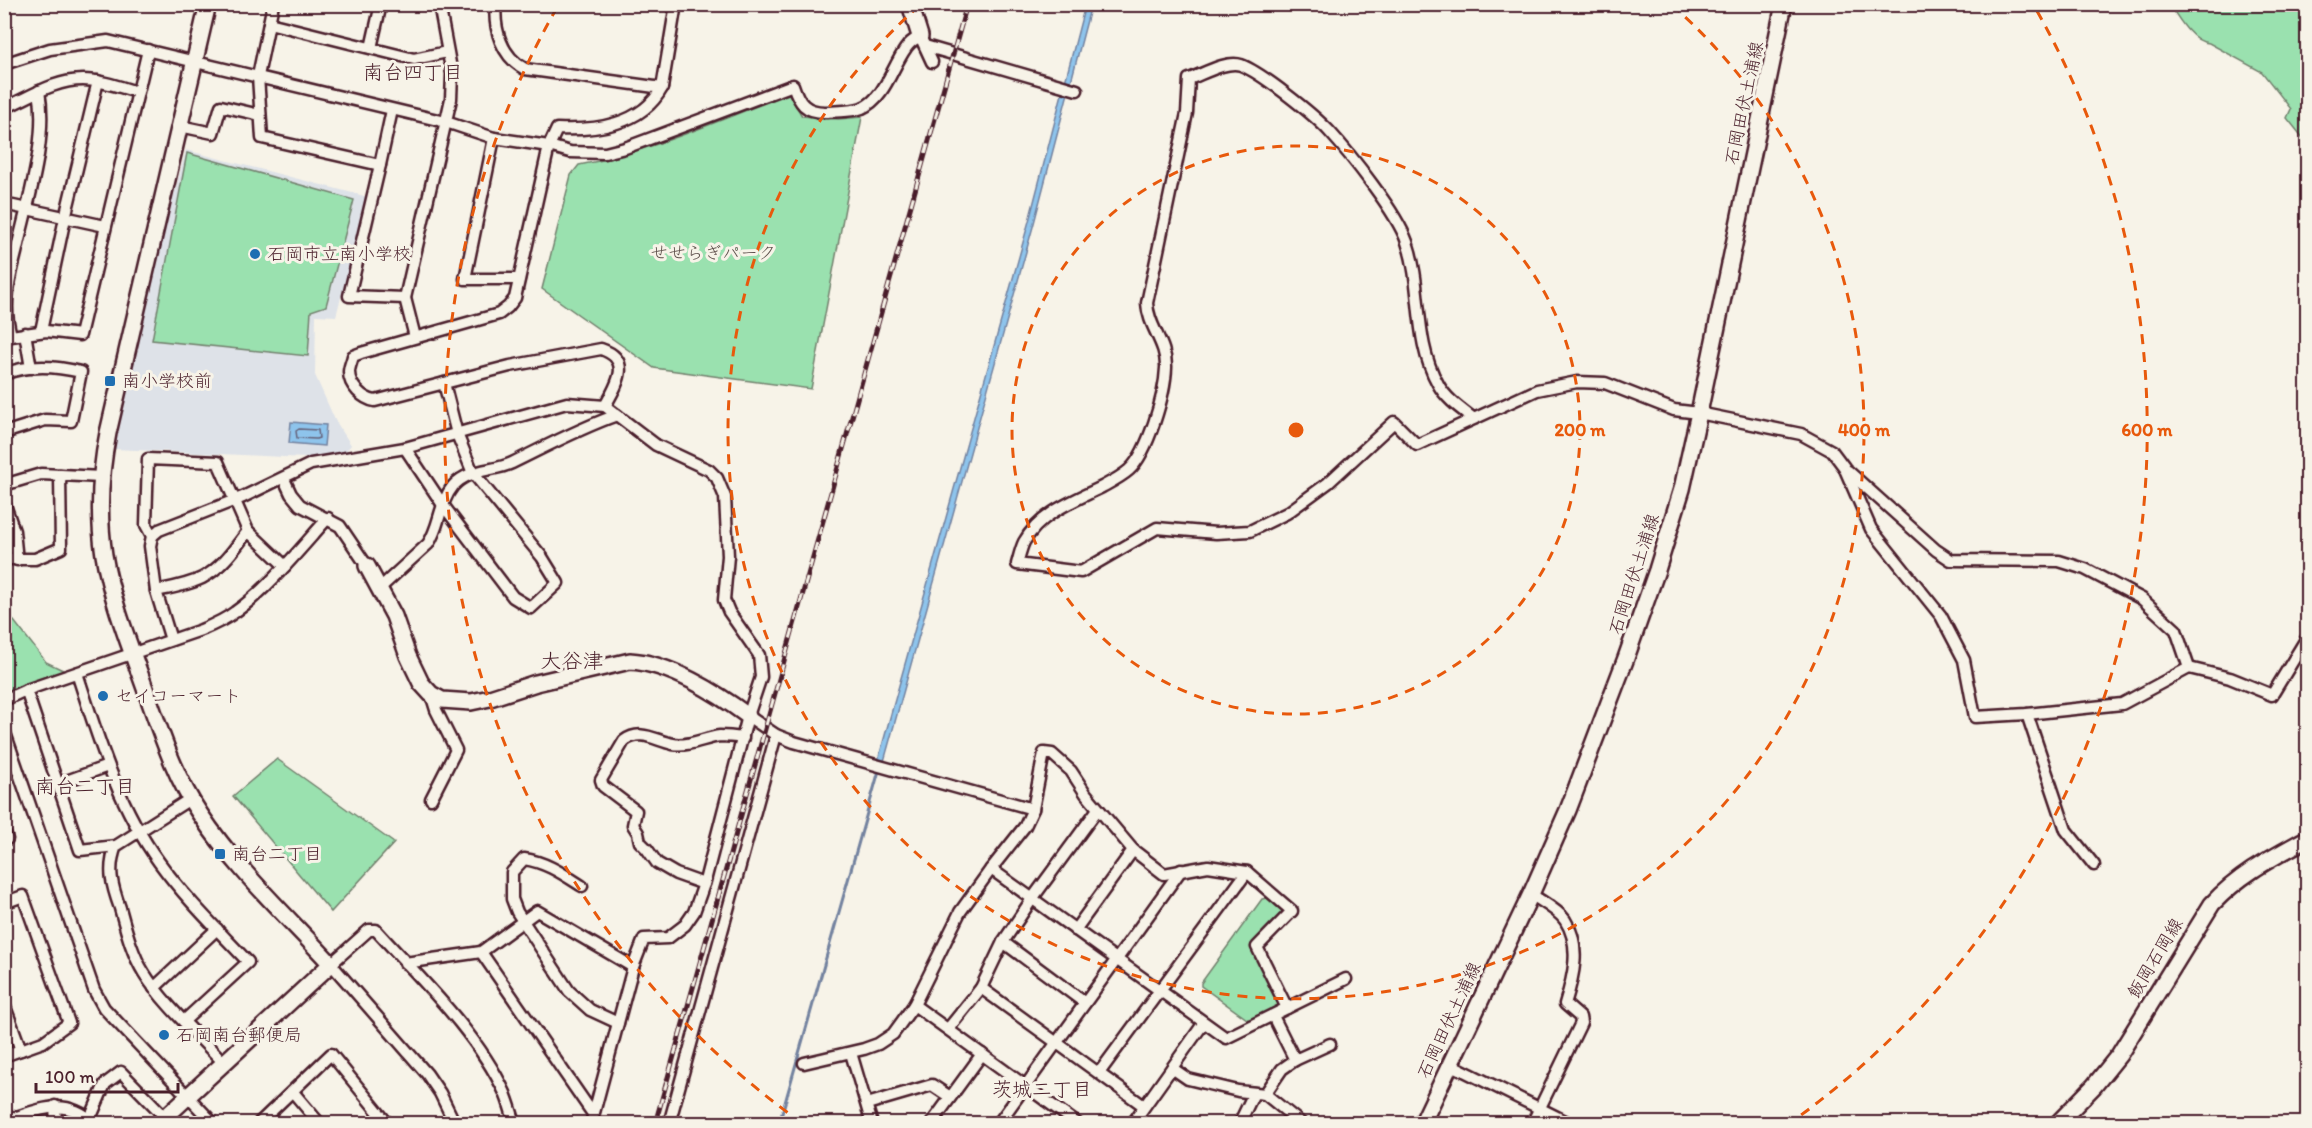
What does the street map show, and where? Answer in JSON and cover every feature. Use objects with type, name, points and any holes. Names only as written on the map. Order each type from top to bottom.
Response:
[{"type":"street","points":[[208,4],[108,433],[101,477],[104,555],[118,611],[166,751],[190,799],[227,851],[331,964],[427,1074],[440,1093],[455,1124]]},
{"type":"street","points":[[273,4],[258,76],[262,138],[380,165]]},
{"type":"street","points":[[371,48],[381,4]]},
{"type":"street","points":[[415,337],[405,298],[451,99],[452,74],[439,4]]},
{"type":"street","points":[[496,4],[496,25],[500,38],[515,64],[525,69],[662,88]]},
{"type":"street","points":[[605,406],[621,377],[619,364],[615,357],[601,349],[510,366],[375,401],[368,400],[353,384],[349,373],[353,356],[499,314],[508,307],[514,298],[549,146],[557,129],[600,128],[623,121],[649,105],[662,88],[676,4]]},
{"type":"street","points":[[910,4],[922,41],[932,62]]},
{"type":"street","name":"石岡田伏土浦線","points":[[1422,1124],[1568,810],[1657,570],[1682,489],[1784,4]]},
{"type":"street","points":[[269,23],[414,59],[447,52]]},
{"type":"street","points":[[4,63],[50,49],[108,41],[446,122],[494,138],[588,154],[625,148],[793,85],[802,106],[808,110],[820,112],[855,110],[876,98],[907,46],[922,41],[1074,89]]},
{"type":"street","points":[[39,91],[43,127],[8,288],[8,336],[41,331],[80,335],[148,50]]},
{"type":"street","points":[[1474,419],[1454,404],[1438,386],[1427,360],[1419,317],[1413,262],[1407,239],[1381,197],[1328,130],[1276,87],[1240,65],[1230,64],[1189,79],[1187,113],[1147,303],[1148,316],[1163,346],[1166,367],[1160,408],[1140,455],[1130,470],[1112,482],[1053,512],[1034,529],[1024,542],[1017,564],[1081,572],[1157,528],[1216,533],[1250,531],[1287,513],[1328,483],[1394,422],[1417,445],[1474,419],[1536,390],[1577,382],[1605,383],[1674,410],[1801,434],[1832,451],[1844,467],[1936,550],[1951,560],[2058,561],[2085,569],[2142,599],[2176,630],[2189,668]]},
{"type":"street","points":[[5,111],[56,84],[82,80],[98,81],[137,92]]},
{"type":"street","points":[[41,331],[98,81]]},
{"type":"street","points":[[180,126],[213,133],[221,106],[260,115]]},
{"type":"street","points":[[392,110],[349,296],[405,298]]},
{"type":"street","points":[[494,138],[465,279],[519,279]]},
{"type":"street","points":[[4,204],[105,226]]},
{"type":"street","points":[[25,333],[31,368]]},
{"type":"street","points":[[4,374],[31,368],[57,367],[81,372],[71,421],[45,420],[4,433]]},
{"type":"street","points":[[405,448],[443,505],[513,597],[531,608],[558,583],[542,557],[473,473],[457,434],[444,383]]},
{"type":"street","points":[[171,640],[156,591],[150,546],[152,536],[159,530],[236,500],[284,479],[311,464],[405,448],[567,403],[586,403],[605,406],[656,445],[699,465],[717,478],[725,497],[728,556],[724,600],[729,612],[759,655],[761,677],[748,716],[704,884],[694,912],[685,925],[668,938],[644,939],[633,967],[592,1119]]},
{"type":"street","points":[[380,588],[428,544],[433,537],[446,496],[462,478],[510,464],[558,438],[617,415]]},
{"type":"street","points":[[152,536],[146,525],[148,459],[218,462],[248,531],[285,566]]},
{"type":"street","points":[[1844,467],[1871,529],[1941,616],[1964,660],[1975,717],[2122,704],[2189,668],[2230,678],[2272,695],[2307,636]]},
{"type":"street","points":[[4,485],[41,474],[101,477]]},
{"type":"street","points":[[4,559],[35,559],[61,548],[60,475]]},
{"type":"street","points":[[284,479],[291,494],[300,505],[340,526],[380,588],[421,683],[431,694],[442,700],[471,702],[490,699],[536,683],[615,663],[643,662],[722,696],[776,735],[794,742],[1033,809]]},
{"type":"street","points":[[4,502],[14,531],[17,560]]},
{"type":"street","points":[[4,700],[26,690],[201,630],[236,612],[285,566],[328,518]]},
{"type":"street","points":[[156,591],[200,580],[225,561],[248,531]]},
{"type":"street","points":[[77,673],[108,766],[139,831],[158,861],[248,962],[185,1020]]},
{"type":"street","points":[[26,690],[80,850],[116,846],[190,799]]},
{"type":"street","points":[[431,694],[436,710],[456,750],[431,799]]},
{"type":"street","points":[[2027,714],[2066,830],[2094,865]]},
{"type":"street","points":[[4,730],[94,990],[104,1008],[214,1124]]},
{"type":"street","points":[[704,884],[676,874],[657,863],[648,849],[640,843],[638,832],[633,825],[636,811],[603,786],[601,780],[624,741],[630,737],[638,735],[656,737],[672,744],[685,744],[721,736],[743,738]]},
{"type":"street","points":[[669,1124],[776,735]]},
{"type":"street","points":[[804,1063],[851,1053],[878,1044],[893,1034],[914,1005],[960,912],[1025,826],[1033,809],[1044,753],[1052,754],[1071,771],[1098,809],[1132,850],[1164,874],[1208,866],[1247,872],[1292,911],[1257,947],[1287,1008]]},
{"type":"street","points":[[58,784],[108,766]]},
{"type":"street","points":[[948,1029],[981,988],[1003,942],[1098,809]]},
{"type":"street","points":[[4,832],[7,839],[4,840]]},
{"type":"street","name":"飯岡石岡線","points":[[2057,1124],[2094,1086],[2119,1055],[2212,904],[2229,885],[2245,873],[2307,838]]},
{"type":"street","points":[[116,846],[110,879],[142,971],[154,988],[224,1063]]},
{"type":"street","points":[[1075,930],[1132,850]]},
{"type":"street","points":[[582,886],[537,861],[524,859],[512,872],[512,899],[516,912],[569,991],[590,1010],[618,1023]]},
{"type":"street","points":[[991,869],[1203,1024],[1226,1038],[1346,979]]},
{"type":"street","points":[[998,1124],[1181,870]]},
{"type":"street","points":[[1099,1074],[1247,872]]},
{"type":"street","points":[[1530,894],[1552,908],[1564,920],[1573,939],[1575,973],[1565,1004],[1580,1017],[1581,1023],[1532,1124]]},
{"type":"street","points":[[4,903],[23,896],[69,1023],[43,1042],[4,1056]]},
{"type":"street","points":[[405,963],[481,952],[537,911],[633,967]]},
{"type":"street","points":[[154,988],[217,929]]},
{"type":"street","points":[[4,1121],[55,1106],[75,1110],[92,1121],[105,1084],[121,1072],[162,1120],[369,930],[376,930],[459,1023],[484,1057],[505,1093],[515,1124]]},
{"type":"street","points":[[1003,942],[1085,1002]]},
{"type":"street","points":[[481,952],[592,1119]]},
{"type":"street","points":[[981,988],[1144,1106]]},
{"type":"street","points":[[4,1004],[21,1050]]},
{"type":"street","points":[[914,1005],[1026,1086],[1071,1122]]},
{"type":"street","points":[[1273,1016],[1295,1060]]},
{"type":"street","points":[[1132,1124],[1203,1024]]},
{"type":"street","points":[[1239,1124],[1260,1093],[1282,1069],[1295,1060],[1330,1044]]},
{"type":"street","points":[[851,1053],[872,1124]]},
{"type":"street","points":[[258,1124],[331,1054],[388,1124]]},
{"type":"street","points":[[931,1124],[982,1054]]},
{"type":"street","points":[[1450,1064],[1571,1124]]},
{"type":"street","points":[[1172,1068],[1188,1079],[1238,1091],[1260,1093],[1302,1124]]},
{"type":"street","points":[[867,1104],[932,1086],[950,1097]]},
{"type":"street","points":[[293,1092],[320,1124]]},
{"type":"street","points":[[55,1106],[56,1124]]},
{"type":"shaded area","name":"石岡市立南小学校","points":[[186,150],[368,197],[336,316],[316,315],[315,375],[335,420],[351,445],[345,452],[306,458],[114,449],[143,310]]},
{"type":"green space","points":[[2170,5],[2307,5],[2307,143],[2287,118],[2291,109],[2262,72],[2191,34]]},
{"type":"green space","name":"せせらぎパーク","points":[[789,94],[802,116],[838,119],[862,117],[811,389],[654,368],[542,289],[571,175],[579,165],[659,143]]},
{"type":"green space","points":[[187,153],[354,200],[326,306],[311,311],[308,356],[152,340]]},
{"type":"green space","points":[[4,613],[14,621],[46,662],[67,672],[5,694]]},
{"type":"green space","points":[[277,759],[394,843],[331,912],[233,796]]},
{"type":"green space","points":[[1268,898],[1283,910],[1282,915],[1252,947],[1280,1002],[1278,1006],[1251,1020],[1201,986],[1201,983],[1262,899]]},
{"type":"water","points":[[1085,5],[1091,5],[1034,223],[883,765],[877,764],[1029,221]]},
{"type":"water","points":[[291,422],[326,425],[324,446],[289,443]]},
{"type":"waterway","points":[[779,1124],[880,767]]},
{"type":"railway","points":[[655,1124],[967,4]]},
{"type":"place","name":"石岡市立南小学校","points":[[255,254]]},
{"type":"place","name":"南小学校前","points":[[110,381]]},
{"type":"place","name":"セイコーマート","points":[[103,696]]},
{"type":"place","name":"南台二丁目","points":[[220,854]]},
{"type":"place","name":"石岡南台郵便局","points":[[164,1035]]},
{"type":"district","name":"南台四丁目","points":[[413,72]]},
{"type":"district","name":"大谷津","points":[[572,661]]},
{"type":"district","name":"南台二丁目","points":[[85,786]]},
{"type":"district","name":"茨城二丁目","points":[[1042,1089]]}]
